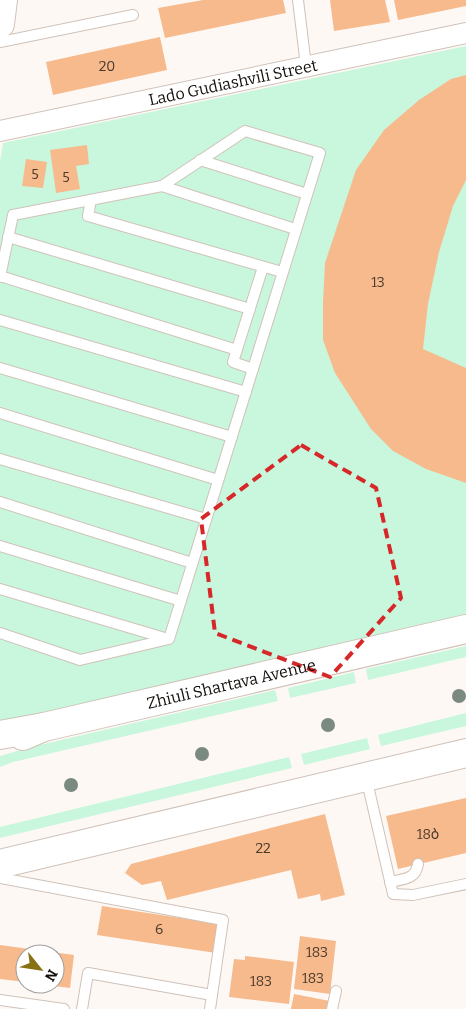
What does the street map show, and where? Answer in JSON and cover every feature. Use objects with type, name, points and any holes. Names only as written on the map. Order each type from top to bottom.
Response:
[{"type":"main road","points":[[0,24],[3,0]]},
{"type":"main road","name":"Zhiuli Shartava Avenue","points":[[0,746],[44,727],[466,629]]},
{"type":"main road","points":[[0,735],[44,727]]},
{"type":"main road","points":[[0,864],[366,775],[466,753]]},
{"type":"street","name":"Lado Gudiashvili Street","points":[[0,131],[466,33]]},
{"type":"lane","points":[[298,0],[306,66]]},
{"type":"lane","points":[[0,42],[133,15]]},
{"type":"lane","points":[[169,640],[320,152],[245,131],[162,186],[13,215],[0,277],[237,350]]},
{"type":"lane","points":[[200,160],[307,194]]},
{"type":"lane","points":[[162,186],[295,229]]},
{"type":"lane","points":[[91,200],[88,216],[282,272]]},
{"type":"lane","points":[[8,237],[250,309]]},
{"type":"lane","points":[[253,369],[233,362],[263,267]]},
{"type":"lane","points":[[0,320],[246,392]]},
{"type":"lane","points":[[0,368],[232,437]]},
{"type":"lane","points":[[0,413],[218,480]]},
{"type":"lane","points":[[0,459],[206,519]]},
{"type":"lane","points":[[0,502],[192,563]]},
{"type":"lane","points":[[0,546],[181,601]]},
{"type":"lane","points":[[0,589],[169,640]]},
{"type":"lane","points":[[0,633],[80,660],[169,640]]},
{"type":"lane","points":[[366,775],[393,894],[413,896],[466,884]]},
{"type":"lane","points":[[390,882],[412,877],[417,873],[418,864]]},
{"type":"lane","points":[[0,878],[223,920],[210,1009]]},
{"type":"lane","points":[[82,1009],[88,973],[212,995]]},
{"type":"lane","points":[[332,1009],[336,991]]},
{"type":"lane","points":[[0,1000],[64,1009]]},
{"type":"highlighted area","points":[[301,445],[376,488],[401,598],[330,677],[215,633],[201,519]]},
{"type":"green space","points":[[466,46],[466,618],[0,726],[0,161],[3,143]]},
{"type":"green space","points":[[466,646],[466,657],[368,680],[366,669]]},
{"type":"green space","points":[[354,672],[356,683],[290,698],[288,688]]},
{"type":"green space","points":[[275,690],[278,701],[13,762],[0,767],[0,756],[31,747]]},
{"type":"green space","points":[[466,713],[466,726],[381,746],[378,735]]},
{"type":"green space","points":[[367,738],[370,749],[304,765],[301,754]]},
{"type":"green space","points":[[289,757],[292,768],[0,838],[0,827]]},
{"type":"building","points":[[203,0],[283,0],[286,13],[165,38],[158,8]]},
{"type":"building","points":[[330,0],[385,0],[390,22],[334,31]]},
{"type":"building","points":[[394,0],[466,0],[466,6],[398,20]]},
{"type":"building","points":[[160,37],[167,70],[53,95],[46,62]]},
{"type":"building","points":[[466,75],[466,180],[453,206],[439,252],[428,304],[423,349],[466,368],[466,483],[426,469],[393,451],[371,429],[335,373],[323,340],[323,302],[325,263],[356,170],[384,130],[419,100],[451,79]]},
{"type":"building","points":[[87,145],[89,164],[76,166],[80,189],[56,193],[50,150]]},
{"type":"building","points":[[26,159],[47,162],[43,188],[22,186]]},
{"type":"building","points":[[466,798],[466,853],[398,869],[386,816]]},
{"type":"building","points":[[325,814],[345,895],[321,901],[320,894],[298,899],[291,870],[167,900],[161,881],[142,885],[125,873],[131,864]]},
{"type":"building","points":[[102,906],[220,924],[216,953],[97,935]]},
{"type":"building","points":[[300,936],[336,941],[330,994],[294,989]]},
{"type":"building","points":[[0,945],[15,947],[15,981],[0,979]]},
{"type":"building","points":[[65,954],[74,955],[70,988],[65,987]]},
{"type":"building","points":[[245,956],[294,962],[289,1004],[229,997],[234,959],[245,960]]},
{"type":"building","points":[[294,994],[330,1001],[328,1009],[291,1009]]}]
